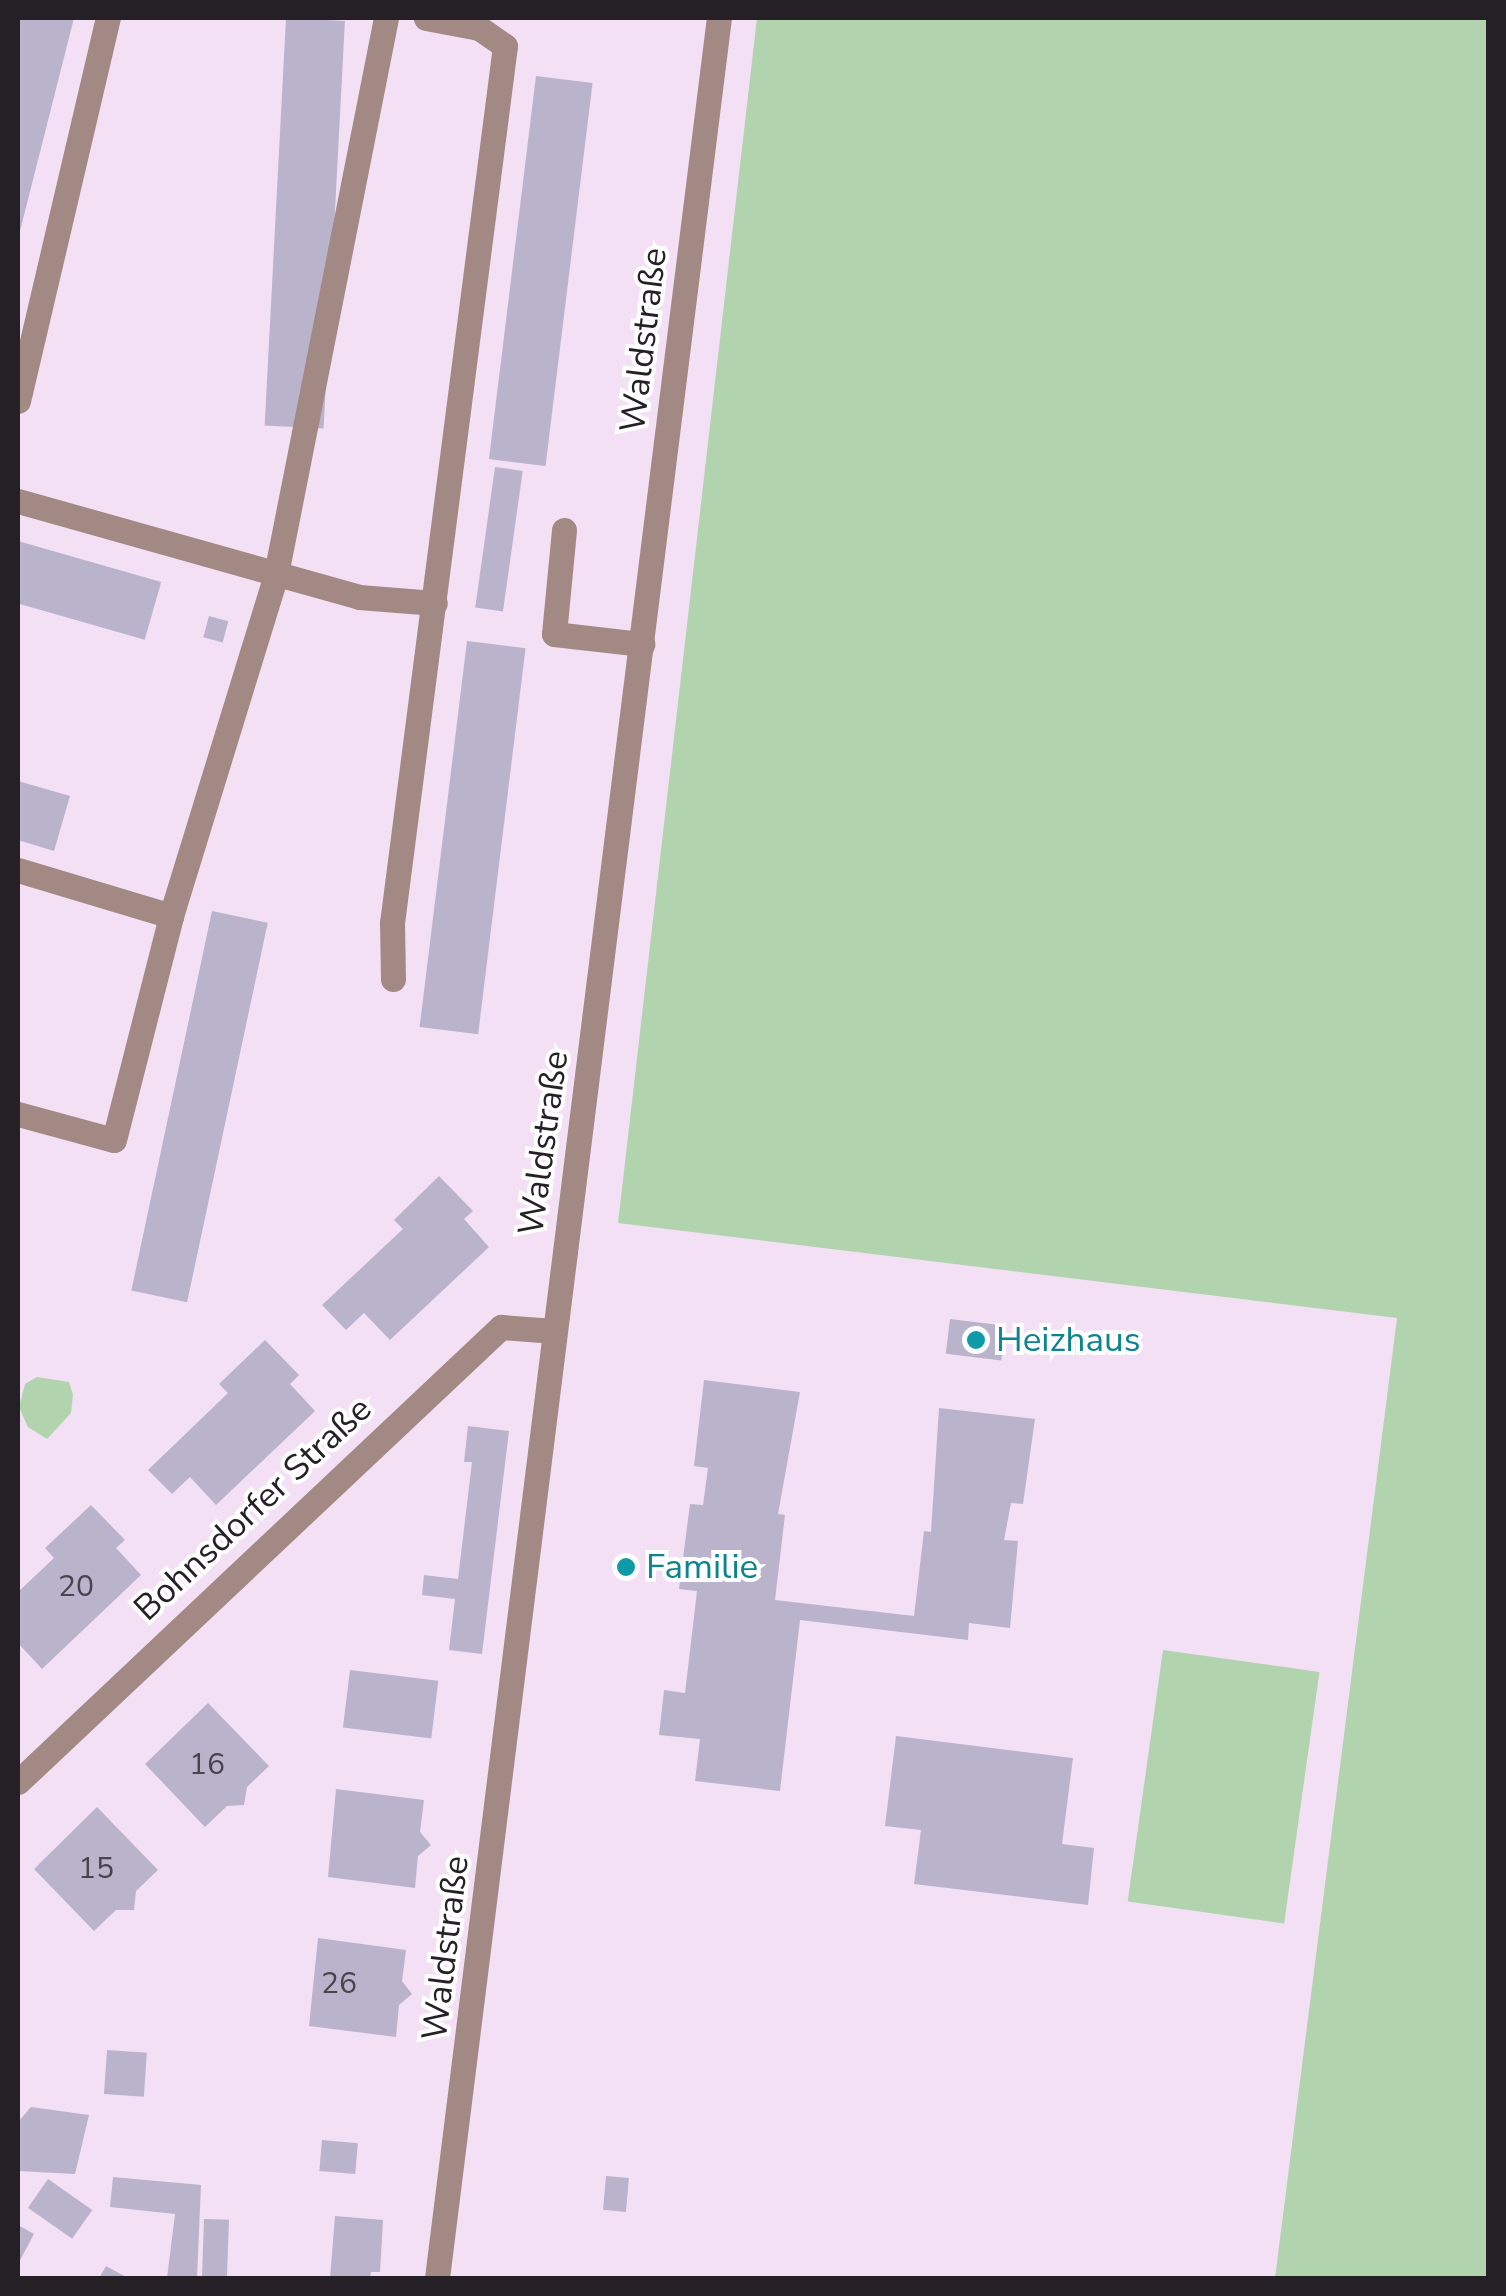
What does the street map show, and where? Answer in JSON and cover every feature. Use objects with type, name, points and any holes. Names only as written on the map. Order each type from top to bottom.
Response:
[{"type":"street","points":[[18,402],[108,18]]},
{"type":"street","points":[[18,1114],[114,1140],[171,916],[276,574],[386,18]]},
{"type":"street","points":[[394,979],[392,923],[505,46],[478,28],[426,18]]},
{"type":"street","name":"Waldstraße","points":[[437,2278],[719,18]]},
{"type":"street","points":[[18,501],[358,598],[434,604]]},
{"type":"street","points":[[564,530],[554,634],[642,644]]},
{"type":"street","points":[[18,870],[171,916]]},
{"type":"street","name":"Bohnsdorfer Straße","points":[[18,1782],[501,1327],[554,1331]]},
{"type":"green space","points":[[757,18],[1488,18],[1488,2278],[1275,2278],[1397,1318],[618,1223]]},
{"type":"green space","points":[[37,1377],[69,1382],[73,1395],[71,1413],[47,1439],[28,1427],[19,1407],[25,1384]]},
{"type":"green space","points":[[1163,1650],[1319,1672],[1284,1924],[1128,1902]]},
{"type":"building","points":[[18,18],[74,18],[19,235],[18,235]]},
{"type":"building","points":[[286,18],[345,21],[324,429],[265,425]]},
{"type":"building","points":[[536,76],[593,83],[546,466],[489,459]]},
{"type":"building","points":[[495,467],[523,471],[503,612],[475,608]]},
{"type":"building","points":[[18,541],[161,582],[145,640],[18,603]]},
{"type":"building","points":[[209,616],[228,621],[223,642],[203,637]]},
{"type":"building","points":[[467,641],[526,648],[478,1034],[420,1027]]},
{"type":"building","points":[[18,781],[70,796],[54,851],[18,840]]},
{"type":"building","points":[[212,911],[268,923],[187,1302],[131,1291]]},
{"type":"building","points":[[439,1176],[473,1211],[464,1219],[489,1247],[390,1340],[364,1313],[346,1330],[322,1305],[403,1229],[394,1220]]},
{"type":"building","name":"Heizhaus","points":[[950,1319],[1006,1326],[1001,1361],[946,1354]]},
{"type":"building","points":[[265,1340],[299,1375],[290,1384],[315,1411],[216,1505],[190,1477],[172,1494],[148,1470],[228,1393],[219,1384]]},
{"type":"building","points":[[704,1380],[800,1392],[778,1514],[785,1515],[775,1600],[914,1616],[924,1531],[931,1532],[939,1408],[1035,1419],[1023,1504],[1011,1503],[1004,1540],[1018,1541],[1010,1628],[969,1623],[968,1640],[800,1620],[780,1791],[695,1781],[700,1739],[659,1735],[664,1690],[685,1693],[697,1591],[679,1589],[690,1504],[703,1505],[708,1468],[694,1466]]},
{"type":"building","points":[[468,1426],[509,1431],[482,1654],[449,1650],[455,1599],[422,1595],[424,1575],[458,1579],[472,1462],[464,1462]]},
{"type":"building","points":[[91,1505],[125,1540],[116,1548],[141,1575],[42,1669],[18,1643],[18,1592],[54,1558],[45,1548]]},
{"type":"building","points":[[350,1670],[438,1681],[431,1738],[343,1728]]},
{"type":"building","points":[[208,1703],[269,1766],[247,1787],[244,1805],[227,1806],[205,1827],[145,1764]]},
{"type":"building","points":[[896,1736],[1073,1758],[1062,1844],[1094,1848],[1088,1905],[914,1884],[921,1830],[885,1826]]},
{"type":"building","points":[[336,1789],[424,1800],[420,1832],[431,1845],[418,1856],[415,1888],[328,1877]]},
{"type":"building","points":[[97,1807],[158,1870],[136,1891],[134,1910],[116,1910],[94,1931],[34,1869]]},
{"type":"building","points":[[318,1938],[406,1950],[402,1981],[412,1994],[399,2005],[396,2037],[309,2026]]},
{"type":"building","points":[[107,2050],[147,2053],[144,2097],[104,2094]]},
{"type":"building","points":[[31,2107],[89,2115],[75,2174],[18,2171],[18,2122]]},
{"type":"building","points":[[322,2140],[358,2143],[355,2174],[319,2171]]},
{"type":"building","points":[[606,2176],[629,2178],[626,2212],[603,2210]]},
{"type":"building","points":[[113,2177],[201,2185],[197,2278],[167,2278],[175,2214],[110,2207]]},
{"type":"building","points":[[48,2179],[92,2210],[72,2239],[28,2208]]},
{"type":"building","points":[[335,2216],[383,2220],[380,2272],[371,2272],[370,2278],[330,2278]]},
{"type":"building","points":[[204,2219],[229,2220],[227,2278],[202,2277]]},
{"type":"building","points":[[18,2225],[34,2234],[18,2264]]},
{"type":"building","points":[[106,2266],[128,2278],[99,2278]]},
{"type":"place","name":"Heizhaus","points":[[976,1340]]},
{"type":"place","name":"Familie","points":[[626,1567]]}]
